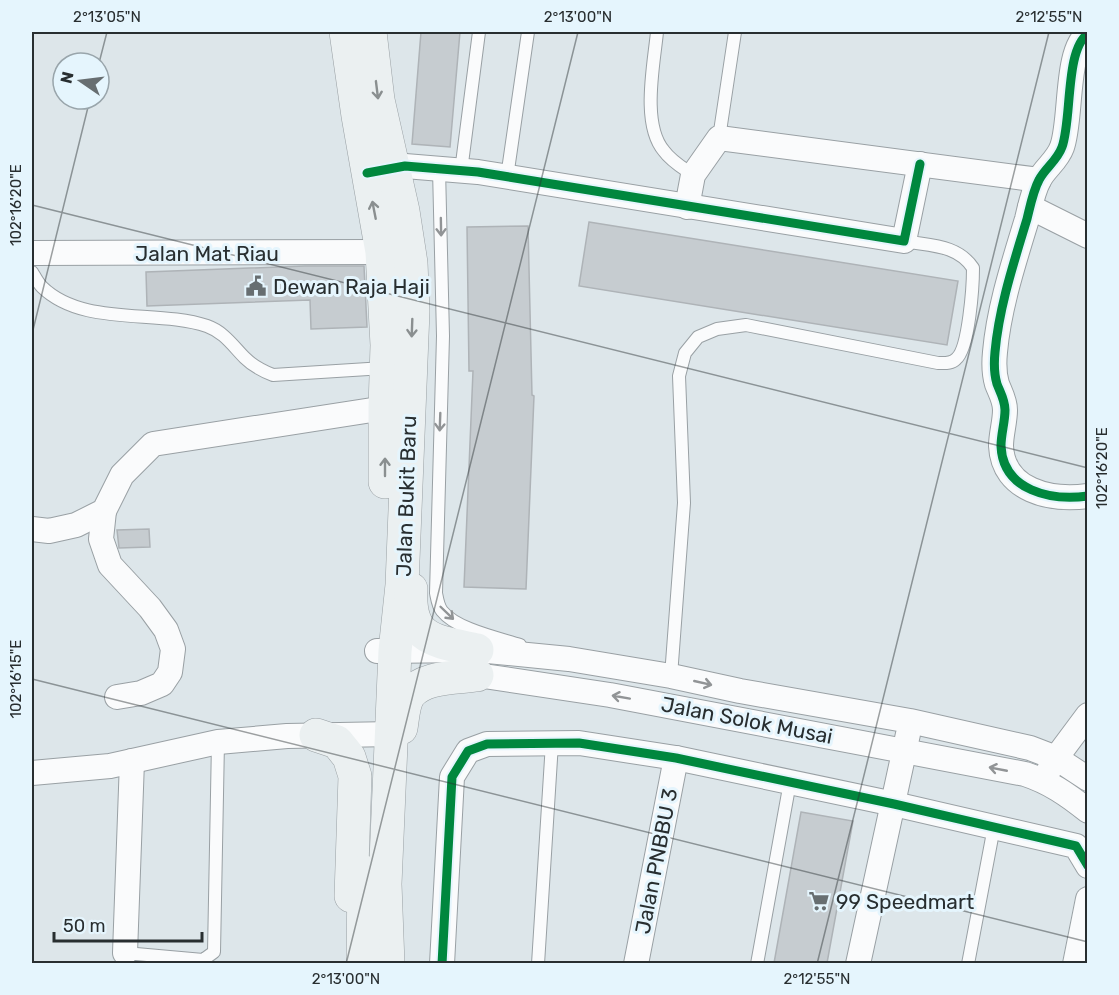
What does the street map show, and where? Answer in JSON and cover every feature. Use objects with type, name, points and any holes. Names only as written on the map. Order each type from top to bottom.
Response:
[{"type":"main road","points":[[331,32],[342,60],[357,116]]},
{"type":"main road","name":"Jalan Bukit Baru","points":[[346,32],[357,116],[380,170],[411,263],[413,311],[399,373],[385,408],[385,663],[381,733],[385,884],[374,962]]},
{"type":"main road","name":"Jalan Bukit Baru","points":[[370,32],[378,100],[382,252],[399,373],[402,585],[385,663]]},
{"type":"main road","points":[[399,373],[416,479],[412,616],[417,627],[426,636],[477,663]]},
{"type":"main road","points":[[374,962],[404,706],[417,687],[477,663]]},
{"type":"main road","points":[[316,735],[337,742],[349,757],[355,776],[351,890],[353,946],[374,962]]},
{"type":"street","points":[[1088,34],[1083,37],[1076,49],[1072,64],[1067,130],[1061,150],[1051,167],[1039,180],[1011,271],[995,352],[996,381],[1005,404],[1005,424],[1001,446],[1006,464],[1014,477],[1028,489],[1046,496],[1066,498],[1088,496]]},
{"type":"street","points":[[687,207],[693,175],[719,138],[1039,180]]},
{"type":"street","points":[[380,170],[450,170],[507,177],[904,242],[920,164]]},
{"type":"street","points":[[1030,207],[1088,236]]},
{"type":"street","name":"Jalan Mat Riau","points":[[32,253],[382,252]]},
{"type":"street","points":[[117,697],[141,693],[162,684],[170,672],[172,649],[166,630],[150,608],[110,565],[101,539],[104,511],[122,475],[153,444],[385,408]]},
{"type":"street","points":[[32,529],[49,531],[76,525],[104,511]]},
{"type":"street","name":"Jalan Solok Musai","points":[[385,663],[477,663],[569,659],[671,676],[910,722],[1020,746],[1056,758],[1088,779]]},
{"type":"street","name":"Jalan Solok Musai","points":[[477,663],[610,695],[1025,774],[1044,780],[1088,811]]},
{"type":"street","points":[[1044,780],[1056,758],[1088,715]]},
{"type":"street","points":[[858,963],[910,722]]},
{"type":"street","points":[[32,773],[110,766],[218,742],[381,733]]},
{"type":"street","points":[[442,963],[452,777],[468,751],[487,744],[579,743],[676,758],[994,827],[1084,854]]},
{"type":"street","name":"Jalan PNBBU 3","points":[[636,963],[676,758]]},
{"type":"street","points":[[125,953],[132,761]]},
{"type":"street","points":[[1075,963],[1088,899]]},
{"type":"lane","points":[[479,32],[450,170],[436,592],[441,610],[454,620],[474,630],[569,659]]},
{"type":"lane","points":[[507,177],[528,32]]},
{"type":"lane","points":[[657,32],[651,97],[656,137],[664,152],[693,175]]},
{"type":"lane","points":[[719,138],[735,32]]},
{"type":"lane","points":[[671,676],[684,502],[679,376],[685,354],[698,337],[717,328],[746,325],[938,363],[956,360],[964,347],[973,290],[973,268],[960,253],[952,249],[904,242]]},
{"type":"lane","points":[[32,272],[42,287],[65,303],[96,312],[191,321],[209,327],[225,336],[258,369],[273,375],[399,373]]},
{"type":"lane","points":[[125,953],[203,960],[214,952],[218,742]]},
{"type":"lane","points":[[538,963],[552,743]]},
{"type":"lane","points":[[756,963],[790,783]]},
{"type":"lane","points":[[968,963],[994,827]]},
{"type":"building","points":[[421,32],[460,32],[450,147],[412,144]]},
{"type":"building","points":[[589,222],[958,281],[947,345],[579,286]]},
{"type":"building","points":[[528,226],[532,395],[534,396],[526,589],[464,587],[473,371],[469,371],[467,227]]},
{"type":"building","name":"Dewan Raja Haji","points":[[364,266],[367,327],[311,329],[310,300],[147,306],[146,272]]},
{"type":"building","points":[[149,529],[150,547],[119,548],[117,530]]},
{"type":"building","points":[[801,812],[853,821],[827,963],[774,963]]},
{"type":"cycle path","points":[[1088,34],[1081,42],[1072,69],[1062,147],[1037,184],[1033,194],[1003,301],[994,364],[996,380],[1005,406],[1001,446],[1010,474],[1031,490],[1045,494],[1059,497],[1088,496]]},
{"type":"cycle path","points":[[367,173],[405,166],[478,172],[904,241],[920,164]]},
{"type":"cycle path","points":[[442,964],[452,777],[468,751],[487,744],[579,743],[676,758],[894,804],[1076,846],[1088,866]]},
{"type":"place","name":"Dewan Raja Haji","points":[[256,286]]},
{"type":"place","name":"99 Speedmart","points":[[819,901]]}]
